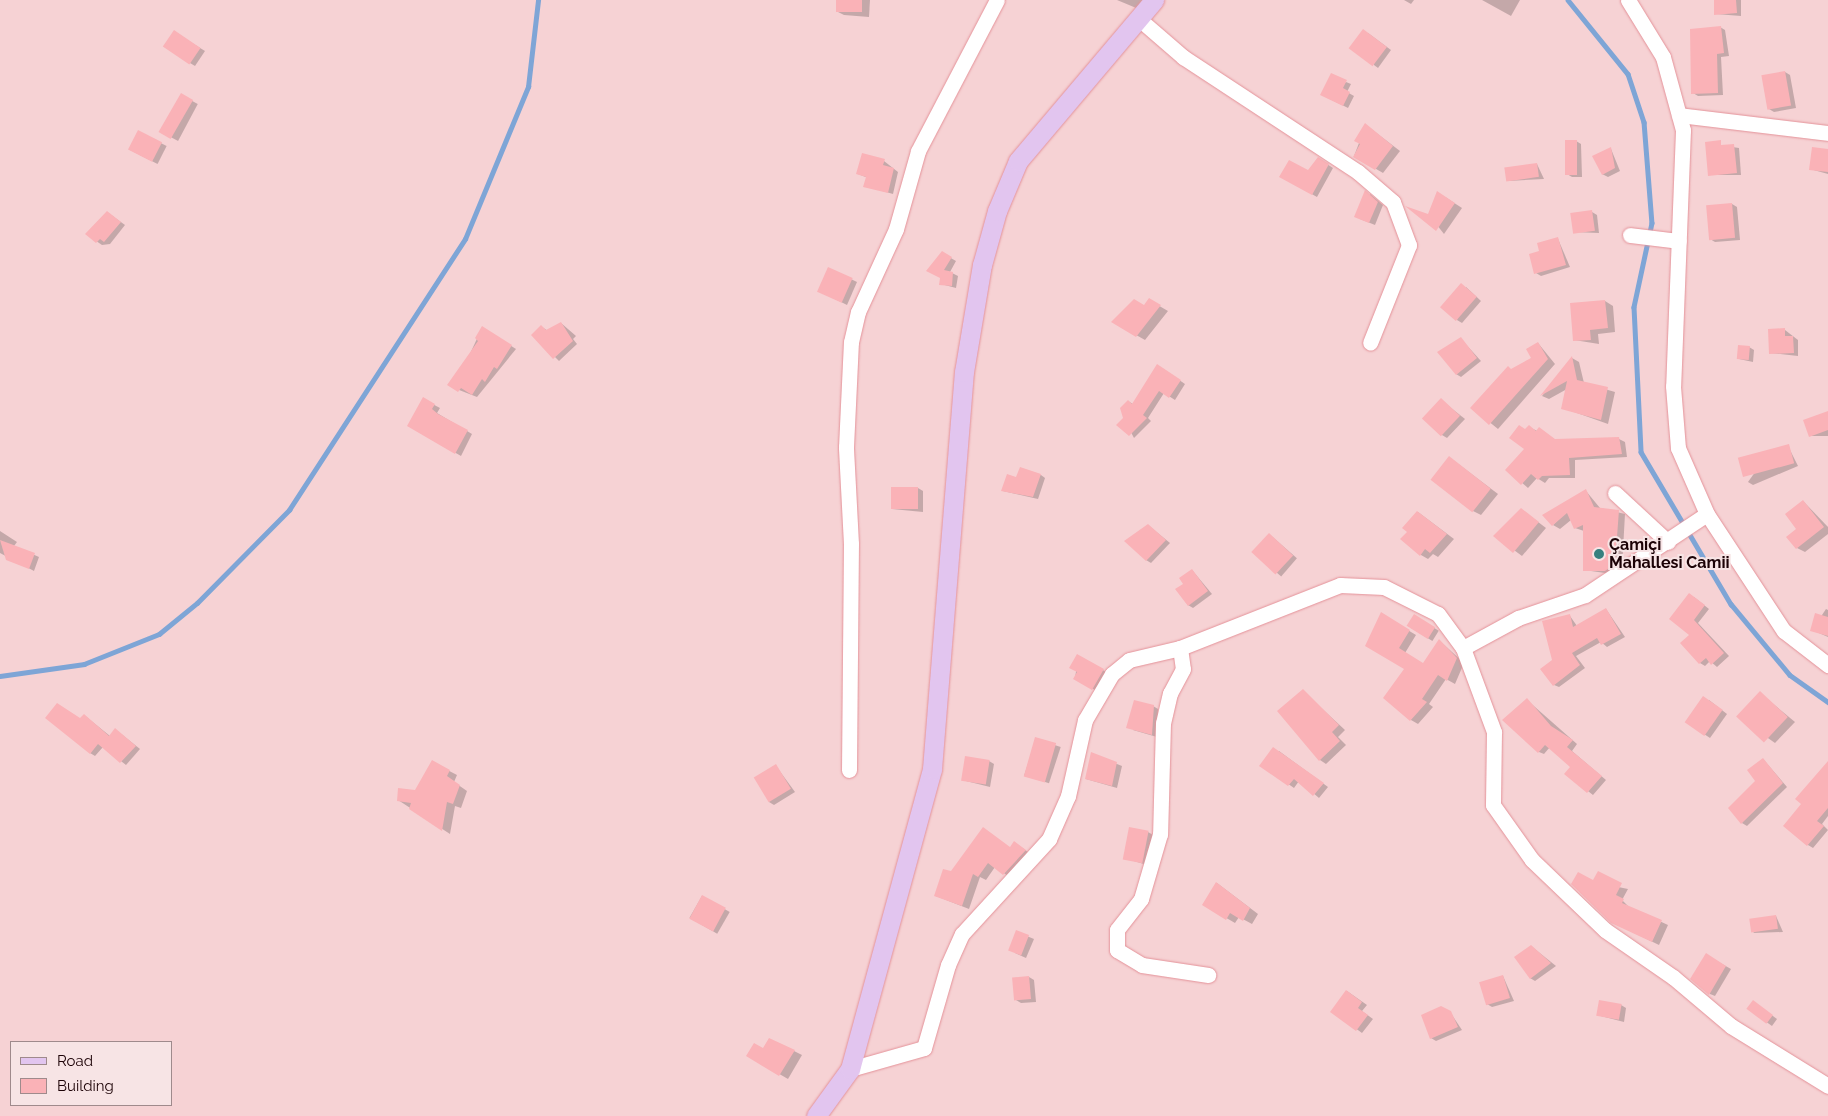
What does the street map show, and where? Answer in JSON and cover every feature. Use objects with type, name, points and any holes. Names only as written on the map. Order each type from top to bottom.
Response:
[{"type":"main road","points":[[816,1116],[850,1069],[932,769],[964,372],[982,265],[1018,161],[1154,0]]},
{"type":"street","points":[[849,770],[851,544],[846,447],[851,342],[858,312],[896,229],[918,151],[997,0]]},
{"type":"street","points":[[1628,0],[1663,56],[1683,130],[1673,386],[1678,448],[1701,518],[1784,631],[1828,665]]},
{"type":"street","points":[[1138,18],[1183,57],[1358,172],[1393,202],[1409,245],[1370,343]]},
{"type":"street","points":[[1679,115],[1828,133]]},
{"type":"street","points":[[1634,234],[1679,241]]},
{"type":"street","points":[[1615,493],[1674,538]]},
{"type":"street","points":[[1463,648],[1518,618],[1585,595],[1674,538],[1701,518]]},
{"type":"street","points":[[850,1069],[924,1048],[948,964],[962,934],[1049,839],[1068,796],[1085,720],[1112,674],[1129,660],[1180,648],[1340,585],[1384,587],[1438,614],[1463,648],[1494,732],[1493,805],[1532,860],[1605,930],[1673,977],[1732,1026],[1828,1086]]},
{"type":"street","points":[[1180,648],[1183,669],[1170,694],[1163,723],[1160,834],[1141,900],[1117,930],[1117,950],[1142,964],[1208,974]]},
{"type":"building","points":[[836,0],[862,0],[862,12],[836,12]]},
{"type":"building","points":[[1714,0],[1736,0],[1737,13],[1714,15]]},
{"type":"building","points":[[1721,26],[1724,53],[1717,54],[1718,93],[1691,94],[1690,29]]},
{"type":"building","points":[[1363,29],[1387,47],[1373,66],[1349,48]]},
{"type":"building","points":[[174,30],[201,48],[189,64],[163,47]]},
{"type":"building","points":[[1785,71],[1791,105],[1767,110],[1761,75]]},
{"type":"building","points":[[1331,73],[1347,80],[1343,88],[1350,92],[1343,106],[1320,95]]},
{"type":"building","points":[[181,93],[193,100],[171,139],[158,132]]},
{"type":"building","points":[[1365,123],[1393,146],[1375,170],[1353,157],[1360,144],[1354,141]]},
{"type":"building","points":[[138,130],[162,142],[152,162],[128,150]]},
{"type":"building","points":[[1565,140],[1577,140],[1577,175],[1565,175]]},
{"type":"building","points":[[1721,140],[1721,145],[1734,144],[1737,173],[1708,176],[1705,142]]},
{"type":"building","points":[[1611,147],[1615,168],[1602,175],[1592,156]]},
{"type":"building","points":[[1812,147],[1828,149],[1828,172],[1809,170]]},
{"type":"building","points":[[862,153],[885,159],[883,165],[894,168],[888,193],[863,187],[866,177],[856,174]]},
{"type":"building","points":[[1318,157],[1329,164],[1312,195],[1279,177],[1289,160],[1308,170]]},
{"type":"building","points":[[1537,163],[1539,177],[1506,181],[1504,168]]},
{"type":"building","points":[[1365,190],[1378,202],[1369,223],[1354,217]]},
{"type":"building","points":[[1437,191],[1455,203],[1436,231],[1405,206],[1428,214]]},
{"type":"building","points":[[1732,203],[1735,238],[1709,240],[1706,205]]},
{"type":"building","points":[[1592,210],[1595,231],[1573,234],[1570,213]]},
{"type":"building","points":[[107,211],[121,222],[104,242],[100,239],[96,243],[85,234]]},
{"type":"building","points":[[1558,237],[1566,265],[1534,274],[1529,254],[1539,251],[1537,243]]},
{"type":"building","points":[[942,251],[952,257],[944,270],[953,272],[952,286],[939,285],[940,278],[926,271]]},
{"type":"building","points":[[828,267],[853,278],[842,303],[817,292]]},
{"type":"building","points":[[1461,283],[1477,297],[1456,321],[1440,307]]},
{"type":"building","points":[[1149,298],[1161,305],[1136,337],[1111,322],[1134,299],[1144,305]]},
{"type":"building","points":[[1605,300],[1608,328],[1590,330],[1591,340],[1573,341],[1570,303]]},
{"type":"building","points":[[561,322],[573,341],[553,359],[531,335],[541,325],[546,330]]},
{"type":"building","points":[[482,326],[512,345],[497,369],[494,367],[485,382],[482,379],[472,395],[461,388],[458,392],[447,385],[478,341],[475,338]]},
{"type":"building","points":[[1785,328],[1785,336],[1793,336],[1794,353],[1769,354],[1768,329]]},
{"type":"building","points":[[1461,337],[1477,358],[1456,375],[1437,352]]},
{"type":"building","points":[[1538,342],[1548,359],[1489,425],[1470,408],[1508,366],[1511,369],[1531,358],[1526,349]]},
{"type":"building","points":[[1738,345],[1750,346],[1749,360],[1737,359]]},
{"type":"building","points":[[1572,356],[1577,380],[1608,387],[1601,420],[1561,409],[1567,381],[1540,396]]},
{"type":"building","points":[[1157,364],[1181,380],[1169,398],[1159,391],[1143,415],[1147,418],[1129,436],[1116,425],[1123,418],[1120,408],[1128,400],[1132,404]]},
{"type":"building","points":[[423,397],[435,404],[432,409],[438,414],[468,430],[455,454],[407,426]]},
{"type":"building","points":[[1441,398],[1460,416],[1441,436],[1422,418]]},
{"type":"building","points":[[1828,411],[1828,430],[1809,437],[1803,420]]},
{"type":"building","points":[[1519,425],[1525,429],[1529,425],[1536,431],[1539,427],[1555,439],[1619,437],[1622,454],[1569,458],[1570,475],[1542,476],[1538,480],[1531,474],[1521,485],[1505,470],[1524,449],[1509,438]]},
{"type":"building","points":[[1789,444],[1794,463],[1743,477],[1738,458]]},
{"type":"building","points":[[1449,456],[1491,489],[1472,512],[1431,480]]},
{"type":"building","points":[[1020,467],[1041,474],[1033,497],[1001,491],[1007,474],[1016,477]]},
{"type":"building","points":[[891,487],[918,487],[918,509],[891,509]]},
{"type":"building","points":[[1586,489],[1594,507],[1619,510],[1615,564],[1605,571],[1583,571],[1583,525],[1574,529],[1567,513],[1552,526],[1542,515]]},
{"type":"building","points":[[1803,500],[1824,527],[1796,549],[1786,537],[1796,529],[1785,514]]},
{"type":"building","points":[[1521,508],[1539,522],[1513,553],[1493,536]]},
{"type":"building","points":[[1417,511],[1447,534],[1430,553],[1425,549],[1420,556],[1400,539],[1407,532],[1402,528]]},
{"type":"building","points":[[1148,524],[1166,540],[1146,561],[1124,541]]},
{"type":"building","points":[[1269,533],[1293,556],[1275,575],[1251,552]]},
{"type":"building","points":[[0,540],[35,553],[29,569],[6,560]]},
{"type":"building","points":[[1192,569],[1208,591],[1188,606],[1175,589],[1183,584],[1179,578]]},
{"type":"building","points":[[1689,593],[1705,605],[1694,620],[1724,653],[1711,665],[1706,658],[1699,664],[1680,643],[1689,635],[1669,619]]},
{"type":"building","points":[[1606,608],[1621,634],[1601,645],[1597,638],[1572,653],[1580,665],[1553,686],[1540,669],[1552,660],[1542,621],[1570,614],[1573,627]]},
{"type":"building","points":[[1381,612],[1410,630],[1399,648],[1423,663],[1439,639],[1457,658],[1447,681],[1438,675],[1422,699],[1427,702],[1410,721],[1383,698],[1404,669],[1365,646]]},
{"type":"building","points":[[1815,613],[1828,617],[1828,636],[1810,631]]},
{"type":"building","points":[[1414,614],[1435,627],[1428,639],[1407,626]]},
{"type":"building","points":[[1077,654],[1104,669],[1092,690],[1073,679],[1077,672],[1069,668]]},
{"type":"building","points":[[1303,689],[1339,725],[1332,732],[1340,741],[1319,761],[1277,711]]},
{"type":"building","points":[[1760,691],[1788,717],[1764,743],[1736,717]]},
{"type":"building","points":[[1703,696],[1723,710],[1704,736],[1685,722]]},
{"type":"building","points":[[1527,698],[1551,726],[1573,740],[1567,747],[1602,776],[1587,793],[1564,774],[1570,767],[1545,745],[1538,753],[1502,720]]},
{"type":"building","points":[[1134,700],[1154,705],[1152,735],[1126,728]]},
{"type":"building","points":[[57,703],[80,718],[84,714],[109,736],[115,728],[136,746],[120,763],[98,744],[90,754],[45,718]]},
{"type":"building","points":[[1035,737],[1056,743],[1045,782],[1024,776]]},
{"type":"building","points":[[1273,747],[1324,783],[1313,796],[1294,779],[1288,786],[1259,766]]},
{"type":"building","points":[[1091,752],[1117,762],[1112,786],[1085,779]]},
{"type":"building","points":[[965,756],[990,760],[986,785],[961,781]]},
{"type":"building","points":[[1763,758],[1783,783],[1741,824],[1728,808],[1755,781],[1747,770]]},
{"type":"building","points":[[432,760],[450,770],[447,776],[460,785],[453,804],[447,802],[442,831],[409,809],[411,803],[397,801],[398,788],[415,790]]},
{"type":"building","points":[[1828,761],[1828,808],[1817,821],[1824,826],[1807,846],[1783,826],[1801,804],[1795,799]]},
{"type":"building","points":[[776,764],[791,789],[769,802],[754,777]]},
{"type":"building","points":[[983,827],[1010,847],[1014,841],[1026,850],[1003,875],[988,863],[978,877],[973,874],[962,906],[934,896],[943,869],[951,871]]},
{"type":"building","points":[[1129,827],[1149,831],[1142,863],[1123,859]]},
{"type":"building","points":[[1598,871],[1622,883],[1616,895],[1624,899],[1622,903],[1662,920],[1652,942],[1611,923],[1571,884],[1578,872],[1593,880]]},
{"type":"building","points":[[1216,882],[1250,908],[1243,921],[1230,913],[1226,920],[1202,905]]},
{"type":"building","points":[[702,895],[726,908],[713,932],[689,919]]},
{"type":"building","points":[[1776,915],[1778,929],[1751,933],[1749,919]]},
{"type":"building","points":[[1016,930],[1029,935],[1021,956],[1008,951]]},
{"type":"building","points":[[1531,945],[1551,963],[1530,979],[1514,957]]},
{"type":"building","points":[[1706,953],[1726,966],[1709,995],[1690,979]]},
{"type":"building","points":[[1503,975],[1510,998],[1486,1005],[1479,982]]},
{"type":"building","points":[[1029,976],[1031,999],[1014,1000],[1012,977]]},
{"type":"building","points":[[1346,990],[1362,1002],[1358,1008],[1368,1015],[1356,1031],[1330,1012]]},
{"type":"building","points":[[1599,1000],[1622,1004],[1619,1020],[1596,1016]]},
{"type":"building","points":[[1753,1000],[1773,1015],[1766,1024],[1746,1009]]},
{"type":"building","points":[[1441,1006],[1451,1011],[1458,1027],[1430,1039],[1421,1015]]},
{"type":"building","points":[[769,1038],[795,1050],[779,1076],[746,1056],[754,1043],[763,1048]]},
{"type":"waterway","points":[[0,676],[84,664],[159,634],[197,603],[289,510],[465,239],[528,87],[538,0]]},
{"type":"waterway","points":[[1568,0],[1628,74],[1644,122],[1652,223],[1634,307],[1641,452],[1731,604],[1790,675],[1828,702]]},
{"type":"place","name":"Çamiçi Mahallesi Camii","points":[[1599,554]]}]
